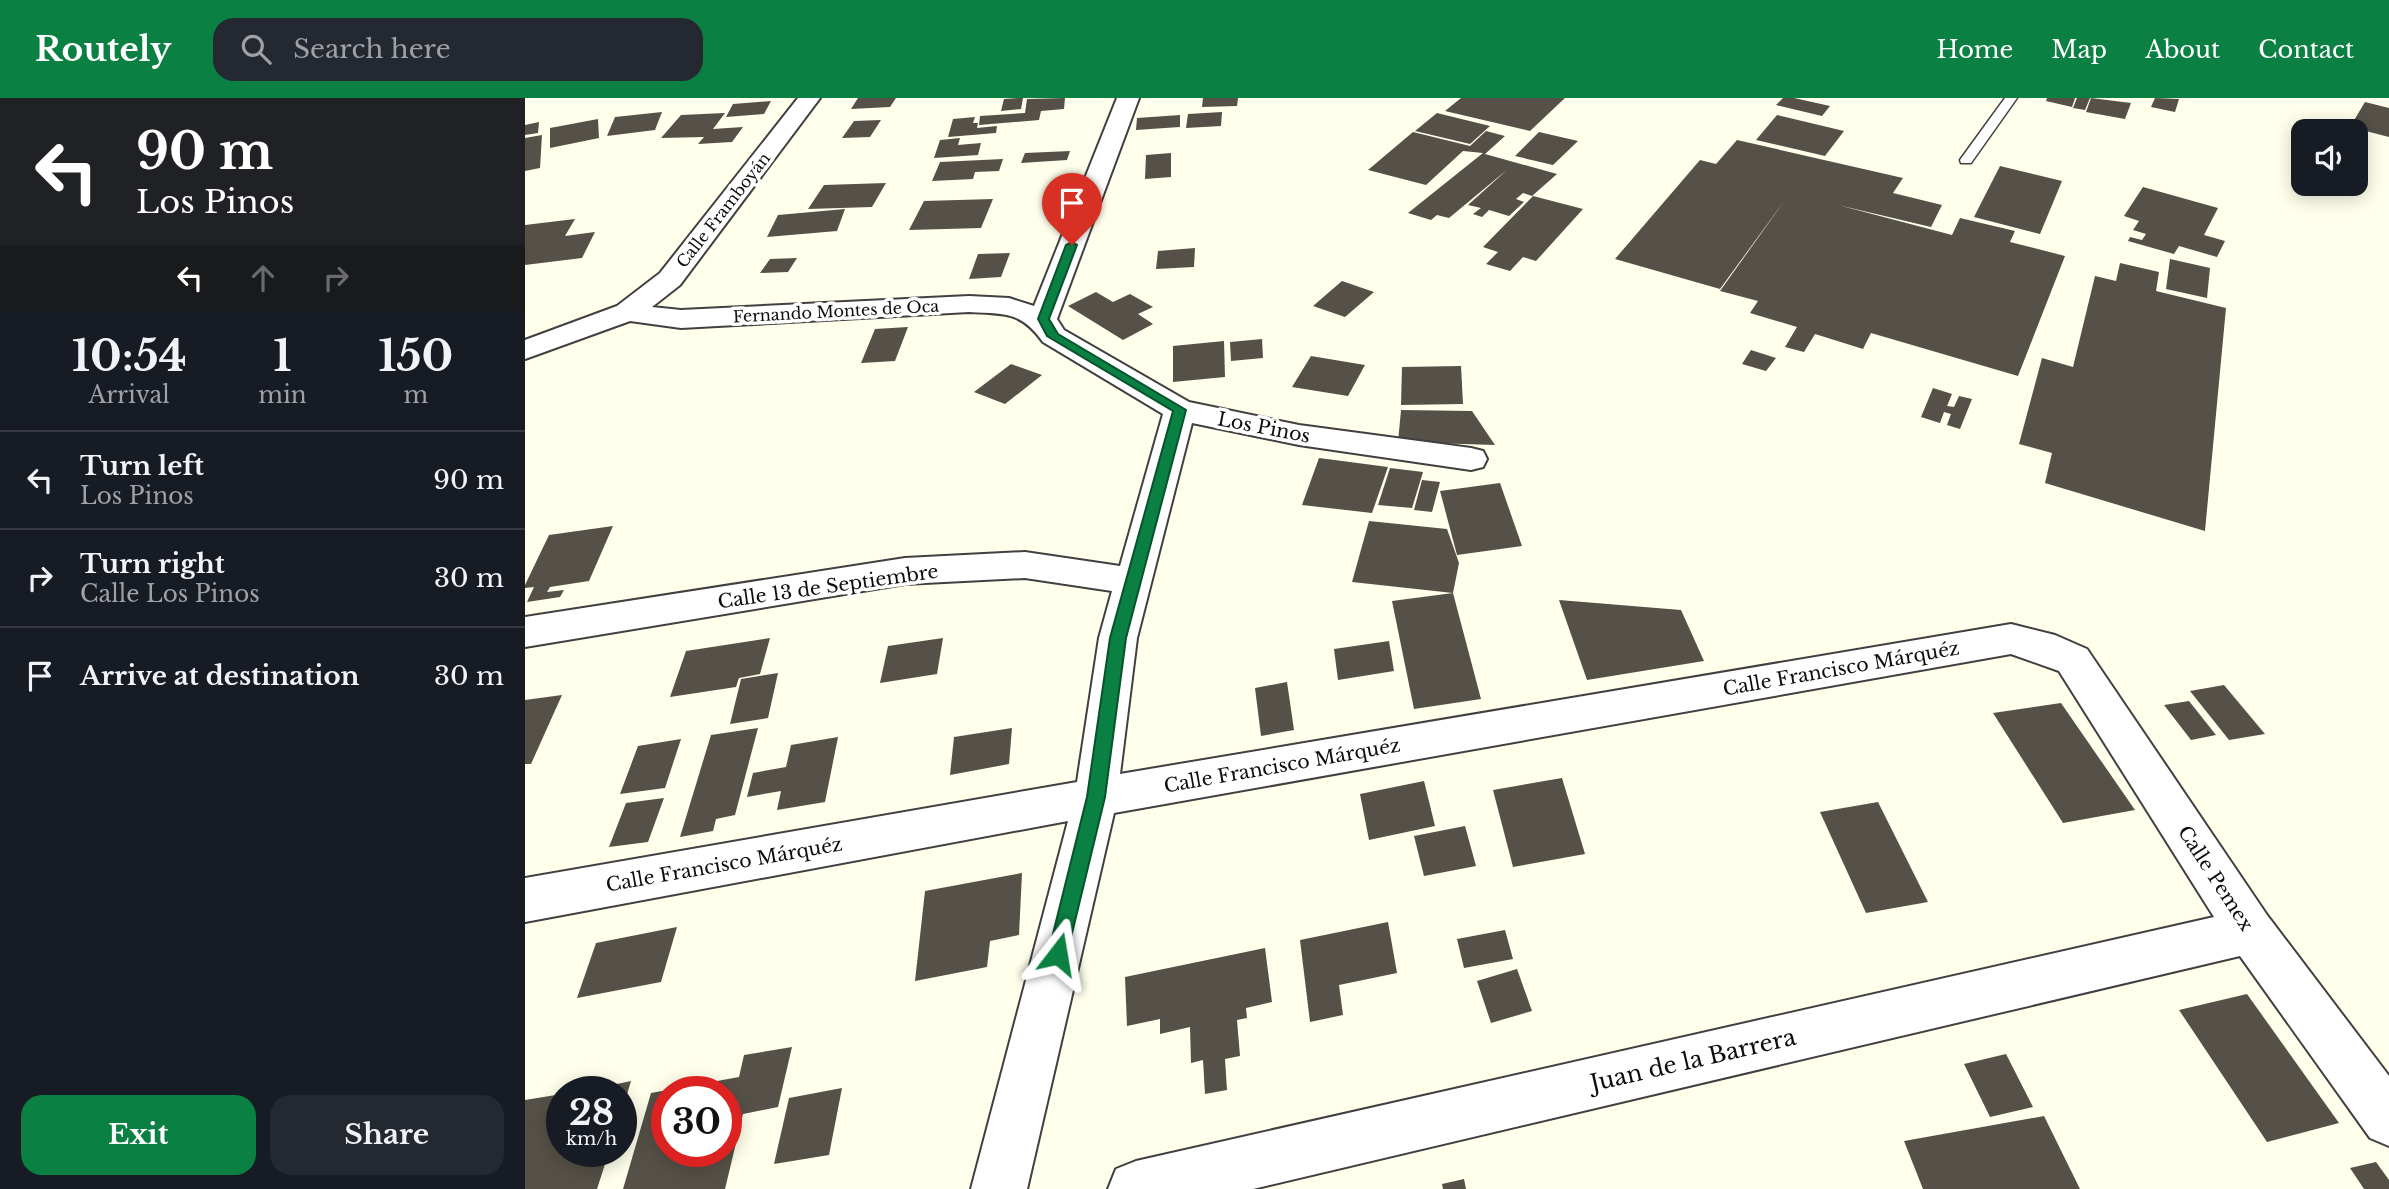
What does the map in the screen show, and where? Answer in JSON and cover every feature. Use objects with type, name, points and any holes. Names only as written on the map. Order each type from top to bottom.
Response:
[{"type":"street","name":"Calle Framboyán","points":[[627,312],[670,279],[809,98]]},
{"type":"street","points":[[1044,319],[1128,98]]},
{"type":"street","name":"Fernando Montes de Oca","points":[[627,312],[681,319],[969,304],[1009,306],[1044,319]]},
{"type":"street","points":[[525,350],[627,312]]},
{"type":"street","name":"Los Pinos","points":[[1044,319],[1053,336],[1180,410],[1299,435],[1471,459]]},
{"type":"street","points":[[999,1189],[1096,797],[1118,638],[1180,410]]},
{"type":"street","name":"Calle 13 de Septiembre","points":[[525,632],[905,571],[1025,565],[1132,581]]},
{"type":"street","name":"Calle Francisco Márquéz","points":[[525,900],[1096,797],[2011,639],[2041,646]]},
{"type":"street","name":"Calle Pemex","points":[[2041,646],[2073,660],[2251,931],[2389,1118]]},
{"type":"street","name":"Juan de la Barrera","points":[[1136,1189],[2251,931]]},
{"type":"lane","points":[[1966,160],[2011,98]]},
{"type":"building","points":[[858,98],[896,98],[890,107],[851,109]]},
{"type":"building","points":[[1023,98],[1021,109],[1001,111],[1004,99]]},
{"type":"building","points":[[1065,98],[1064,109],[1041,111],[1039,120],[979,125],[980,116],[1025,113],[1027,99]]},
{"type":"building","points":[[1203,98],[1238,98],[1237,106],[1202,107]]},
{"type":"building","points":[[1461,98],[1565,98],[1530,131],[1445,111]]},
{"type":"building","points":[[1783,98],[1830,106],[1822,116],[1776,105]]},
{"type":"building","points":[[2047,98],[2075,98],[2072,107],[2046,101]]},
{"type":"building","points":[[2077,98],[2090,98],[2085,110],[2073,108]]},
{"type":"building","points":[[2091,98],[2131,103],[2125,119],[2086,112]]},
{"type":"building","points":[[2155,98],[2179,99],[2175,112],[2151,107]]},
{"type":"building","points":[[771,101],[764,114],[726,117],[733,104]]},
{"type":"building","points":[[2365,102],[2389,108],[2389,137],[2368,132],[2368,119],[2355,119]]},
{"type":"building","points":[[662,112],[655,130],[607,136],[615,117]]},
{"type":"building","points":[[1222,112],[1221,126],[1186,128],[1188,114]]},
{"type":"building","points":[[725,113],[713,129],[743,127],[732,142],[698,144],[704,137],[661,138],[681,115]]},
{"type":"building","points":[[1437,113],[1490,126],[1470,144],[1415,131]]},
{"type":"building","points":[[1180,115],[1180,127],[1136,130],[1137,118]]},
{"type":"building","points":[[1777,115],[1844,131],[1825,156],[1756,140]]},
{"type":"building","points":[[975,117],[973,123],[978,123],[977,128],[997,126],[996,133],[948,137],[953,119]]},
{"type":"building","points":[[598,119],[599,138],[550,148],[550,128]]},
{"type":"building","points":[[881,120],[870,137],[842,138],[854,121]]},
{"type":"building","points":[[539,122],[538,133],[525,135],[525,125]]},
{"type":"building","points":[[1486,131],[1505,136],[1485,154],[1557,174],[1532,196],[1523,193],[1516,199],[1524,202],[1509,216],[1489,210],[1482,217],[1473,214],[1481,208],[1468,205],[1508,169],[1449,218],[1437,215],[1431,220],[1408,213],[1483,153],[1463,151],[1426,185],[1368,170],[1413,132],[1470,146]]},
{"type":"building","points":[[1539,132],[1578,141],[1553,165],[1515,156]]},
{"type":"building","points":[[542,135],[540,168],[525,171],[525,138]]},
{"type":"building","points":[[960,138],[958,145],[981,143],[978,155],[934,158],[940,140]]},
{"type":"building","points":[[1737,140],[1903,178],[1893,193],[1942,205],[1931,227],[1838,205],[1952,235],[1960,218],[2015,231],[2010,242],[2065,256],[2018,376],[1871,333],[1863,349],[1815,334],[1804,352],[1785,347],[1797,327],[1750,313],[1758,301],[1720,291],[1790,193],[1720,289],[1615,259],[1700,160],[1716,164]]},
{"type":"building","points":[[1070,151],[1067,160],[1021,163],[1025,153]]},
{"type":"building","points":[[1171,153],[1171,177],[1145,179],[1146,155]]},
{"type":"building","points":[[1003,159],[999,171],[975,172],[973,179],[932,181],[940,162]]},
{"type":"building","points":[[2000,166],[2062,181],[2040,234],[1974,217]]},
{"type":"building","points":[[886,183],[872,207],[808,209],[824,185]]},
{"type":"building","points":[[2143,187],[2218,208],[2204,235],[2225,241],[2217,257],[2179,246],[2174,254],[2128,241],[2130,237],[2142,240],[2146,234],[2133,230],[2139,221],[2124,216]]},
{"type":"building","points":[[1533,196],[1583,209],[1536,261],[1523,257],[1510,271],[1486,264],[1498,252],[1483,247]]},
{"type":"building","points":[[993,199],[981,228],[909,230],[924,201]]},
{"type":"building","points":[[845,209],[837,231],[767,237],[778,215]]},
{"type":"building","points":[[575,219],[565,236],[595,232],[582,258],[525,265],[525,225]]},
{"type":"building","points":[[1195,248],[1194,267],[1156,269],[1158,251]]},
{"type":"building","points":[[1010,253],[1001,277],[969,279],[978,254]]},
{"type":"building","points":[[797,258],[788,272],[760,273],[770,259]]},
{"type":"building","points":[[2170,259],[2210,268],[2207,298],[2166,289]]},
{"type":"building","points":[[2120,263],[2159,272],[2156,291],[2226,308],[2205,531],[2045,483],[2052,453],[2019,444],[2042,358],[2073,367],[2095,276],[2116,281]]},
{"type":"building","points":[[1342,281],[1374,292],[1345,317],[1313,306]]},
{"type":"building","points":[[1096,292],[1113,302],[1130,294],[1153,307],[1138,314],[1153,324],[1123,340],[1068,306]]},
{"type":"building","points":[[908,327],[895,361],[861,363],[875,329]]},
{"type":"building","points":[[1262,339],[1263,358],[1231,361],[1230,342]]},
{"type":"building","points":[[1224,341],[1225,377],[1173,382],[1173,346]]},
{"type":"building","points":[[1751,350],[1776,358],[1766,371],[1742,364]]},
{"type":"building","points":[[1311,356],[1365,365],[1348,396],[1292,387]]},
{"type":"building","points":[[1011,364],[1042,375],[1005,404],[974,392]]},
{"type":"building","points":[[1461,366],[1463,404],[1401,405],[1402,367]]},
{"type":"building","points":[[1933,388],[1952,394],[1947,406],[1954,407],[1959,396],[1972,399],[1960,429],[1947,425],[1951,414],[1944,412],[1940,423],[1921,417]]},
{"type":"building","points":[[1401,410],[1472,411],[1495,445],[1398,442]]},
{"type":"building","points":[[1319,458],[1388,467],[1372,513],[1302,505]]},
{"type":"building","points":[[1390,468],[1423,472],[1412,508],[1378,505]]},
{"type":"building","points":[[1422,480],[1440,482],[1432,512],[1414,510]]},
{"type":"building","points":[[1500,483],[1522,546],[1457,555],[1440,491]]},
{"type":"building","points":[[1369,521],[1447,529],[1459,563],[1453,593],[1352,582]]},
{"type":"building","points":[[613,526],[589,581],[550,587],[547,592],[564,590],[560,597],[527,602],[534,587],[525,588],[525,585],[549,535]]},
{"type":"building","points":[[1453,593],[1481,699],[1414,709],[1392,601]]},
{"type":"building","points":[[1559,600],[1681,610],[1704,661],[1587,680]]},
{"type":"building","points":[[770,638],[760,674],[739,678],[736,687],[670,697],[686,651]]},
{"type":"building","points":[[943,638],[937,674],[880,683],[888,646]]},
{"type":"building","points":[[1389,641],[1394,671],[1338,680],[1334,649]]},
{"type":"building","points":[[778,673],[768,718],[730,724],[741,679]]},
{"type":"building","points":[[1287,682],[1294,730],[1261,736],[1255,688]]},
{"type":"building","points":[[2224,685],[2265,734],[2229,740],[2190,691]]},
{"type":"building","points":[[562,695],[531,764],[525,764],[525,700]]},
{"type":"building","points":[[2189,701],[2216,735],[2191,740],[2164,705]]},
{"type":"building","points":[[2061,703],[2135,810],[2063,823],[1993,713]]},
{"type":"building","points":[[758,728],[735,815],[716,819],[713,831],[680,837],[711,735]]},
{"type":"building","points":[[1012,728],[1009,764],[950,775],[954,737]]},
{"type":"building","points":[[838,737],[825,802],[777,810],[781,791],[747,797],[753,773],[786,767],[791,745]]},
{"type":"building","points":[[681,739],[665,788],[620,794],[638,746]]},
{"type":"building","points":[[1562,778],[1585,854],[1513,867],[1493,790]]},
{"type":"building","points":[[1424,781],[1435,826],[1369,840],[1360,794]]},
{"type":"building","points":[[664,798],[648,842],[609,847],[626,803]]},
{"type":"building","points":[[1878,802],[1928,902],[1866,913],[1820,812]]},
{"type":"building","points":[[1465,826],[1476,866],[1424,876],[1414,836]]},
{"type":"building","points":[[1022,873],[1019,935],[990,941],[987,967],[915,981],[925,891]]},
{"type":"building","points":[[1388,922],[1397,973],[1339,985],[1343,1015],[1310,1022],[1300,940]]},
{"type":"building","points":[[677,927],[661,982],[577,998],[596,943]]},
{"type":"building","points":[[1505,930],[1513,959],[1464,968],[1457,939]]},
{"type":"building","points":[[1265,948],[1272,1002],[1246,1008],[1247,1018],[1237,1020],[1240,1056],[1225,1059],[1227,1090],[1205,1094],[1203,1060],[1191,1063],[1190,1027],[1160,1034],[1160,1019],[1127,1026],[1125,977]]},
{"type":"building","points":[[1517,969],[1532,1011],[1491,1023],[1477,981]]},
{"type":"building","points":[[2247,994],[2339,1123],[2267,1142],[2179,1010]]},
{"type":"building","points":[[792,1047],[778,1107],[743,1114],[742,1118],[742,1076],[739,1076],[744,1055]]},
{"type":"building","points":[[2006,1054],[2033,1107],[1990,1117],[1964,1064]]},
{"type":"building","points":[[842,1088],[829,1155],[774,1164],[789,1098]]},
{"type":"building","points":[[651,1093],[651,1167],[730,1167],[725,1189],[623,1189],[629,1167],[637,1167],[637,1141]]},
{"type":"building","points":[[546,1097],[546,1167],[604,1167],[597,1189],[525,1189],[525,1100]]},
{"type":"building","points":[[2044,1116],[2080,1189],[1923,1189],[1904,1141]]},
{"type":"building","points":[[2376,1162],[2389,1180],[2389,1189],[2364,1189],[2350,1168]]},
{"type":"building","points":[[1464,1179],[1466,1189],[1443,1189],[1442,1184]]},
{"type":"route","points":[[1058,954],[1096,797],[1118,638],[1180,410],[1053,336],[1044,319],[1072,245]]}]
